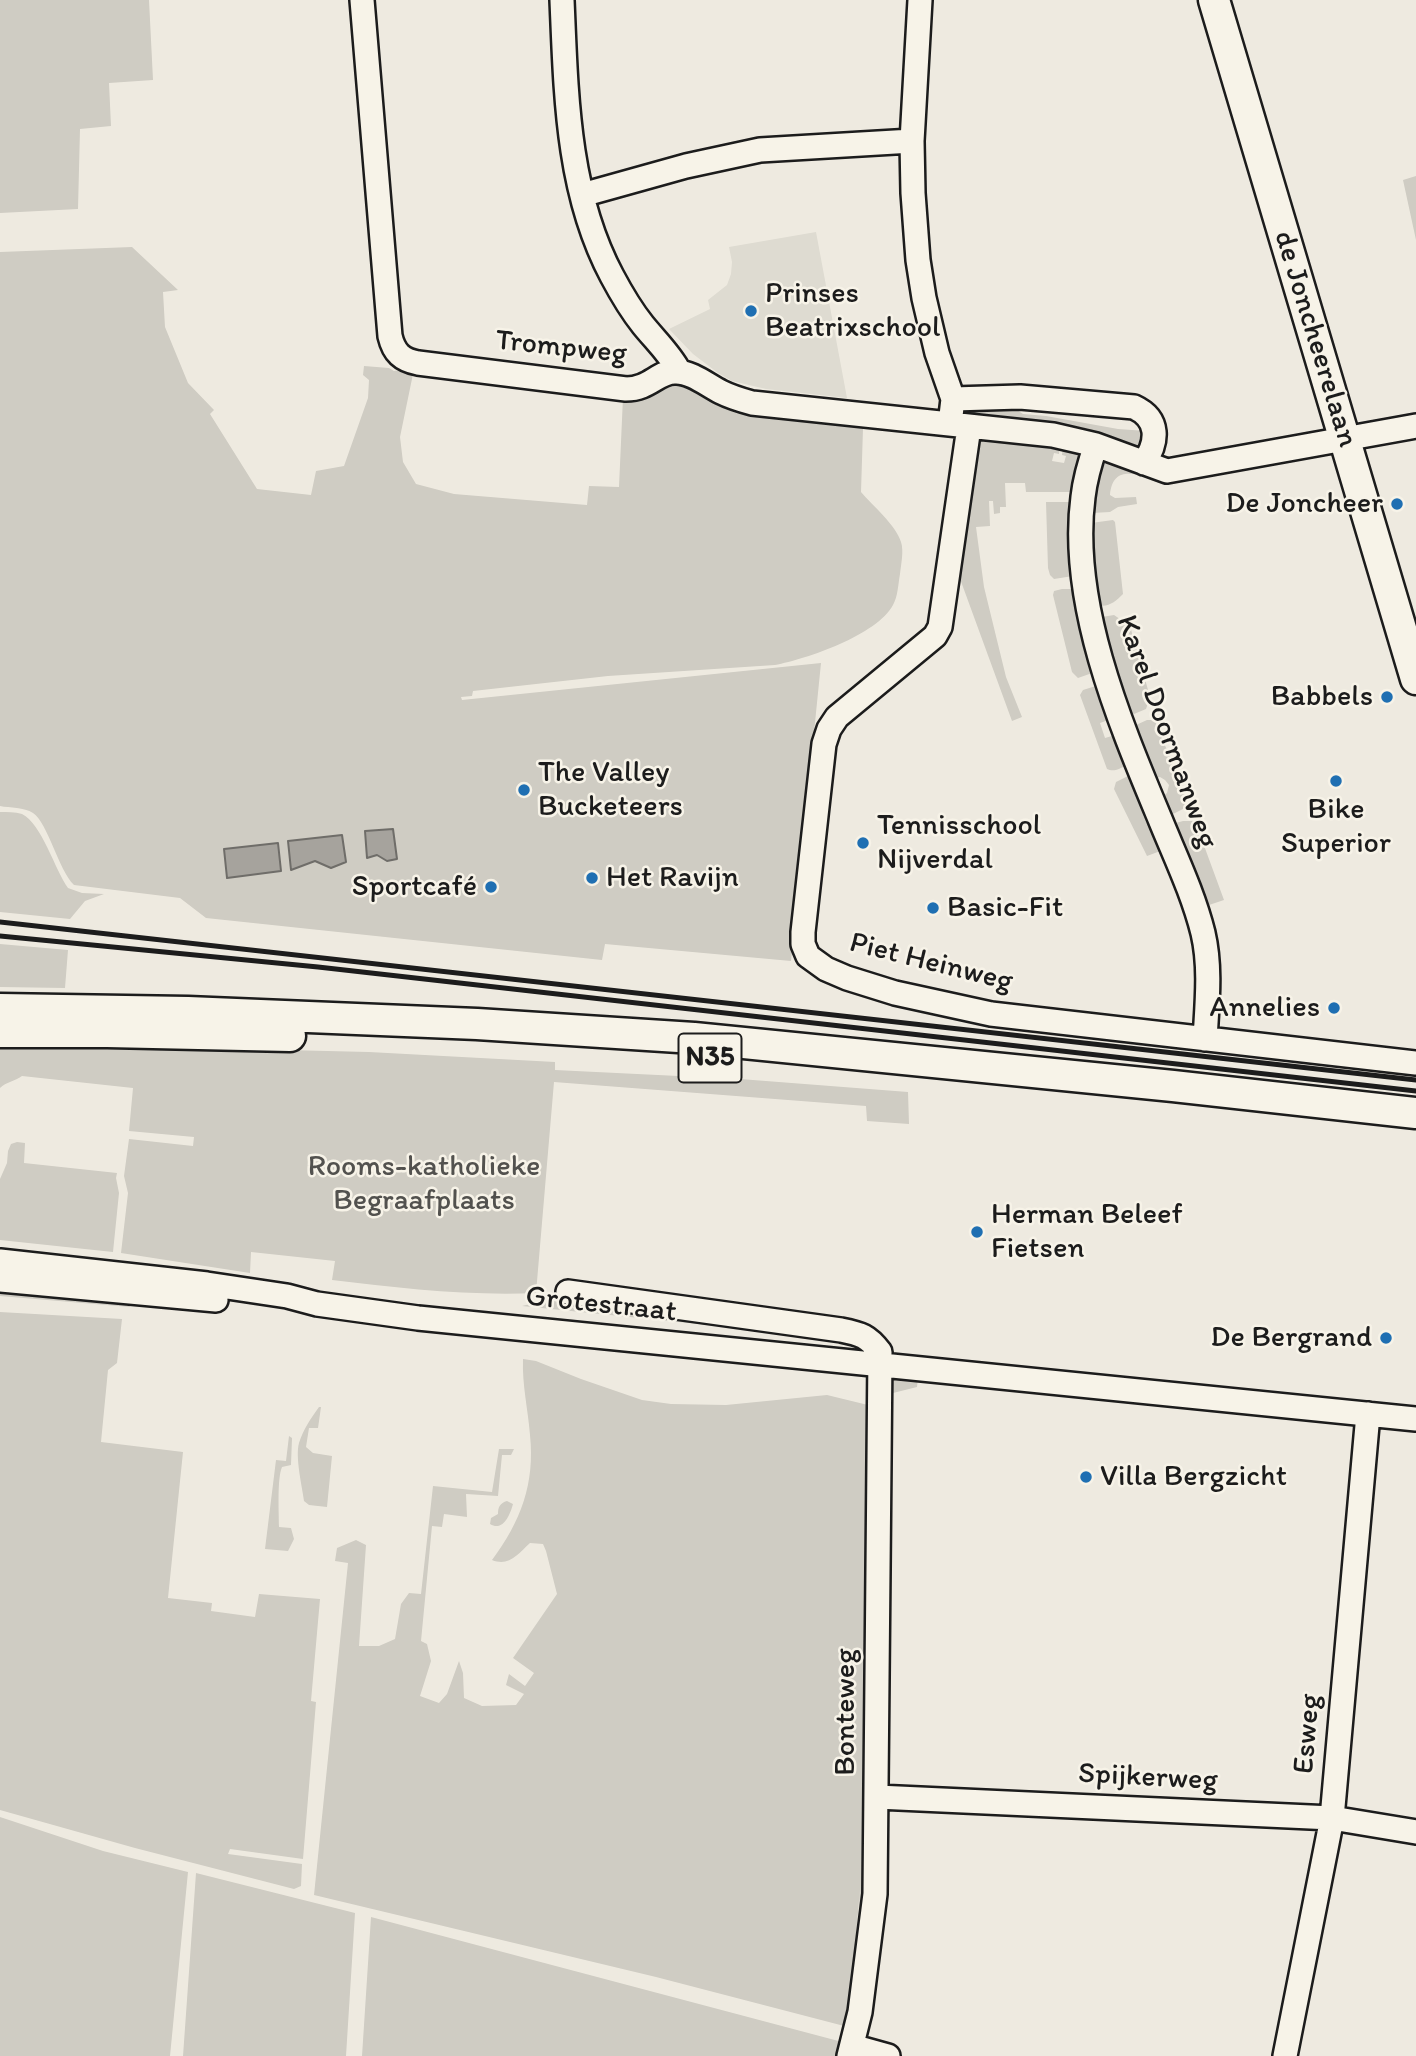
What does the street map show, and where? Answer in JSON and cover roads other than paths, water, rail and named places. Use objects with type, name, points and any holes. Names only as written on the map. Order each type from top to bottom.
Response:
[{"type":"main road","name":"de Joncheerelaan","points":[[1214,0],[1416,679]]},
{"type":"main road","name":"N35","points":[[0,1009],[188,1012],[464,1024],[694,1038],[1416,1113]]},
{"type":"main road","name":"N35","points":[[0,1032],[307,1037],[714,1058],[1182,1103],[1416,1130]]},
{"type":"street","name":"Trompweg","points":[[362,0],[390,337],[398,355],[418,363],[626,389],[646,386],[666,373],[679,371]]},
{"type":"street","points":[[562,0],[565,90],[572,147],[582,195],[611,274],[630,307],[670,355],[679,371],[724,394],[752,402],[1054,435],[1096,445],[1167,471],[1416,426]]},
{"type":"street","points":[[920,0],[912,141],[918,260],[937,353],[953,399],[1020,397],[1134,407],[1149,417],[1154,427],[1153,447],[1144,463]]},
{"type":"street","points":[[582,195],[687,166],[760,150],[912,141]]},
{"type":"street","name":"Piet Heinweg","points":[[953,399],[959,425],[940,627],[935,636],[837,717],[829,729],[824,744],[803,932],[803,944],[808,956],[826,969],[847,978],[895,993],[990,1014],[1416,1063]]},
{"type":"street","name":"Karel Doormanweg","points":[[1096,445],[1087,473],[1081,519],[1087,603],[1122,723],[1182,870],[1203,933],[1208,979],[1205,1039]]},
{"type":"street","name":"Grotestraat","points":[[0,1261],[207,1284],[287,1296],[317,1304],[418,1318],[1416,1419]]},
{"type":"street","name":"Grotestraat","points":[[0,1279],[284,1307],[317,1304]]},
{"type":"street","name":"Grotestraat","points":[[568,1292],[863,1335],[880,1352],[879,1365]]},
{"type":"street","name":"Bonteweg","points":[[850,2051],[860,2012],[874,1894],[879,1365]]},
{"type":"street","name":"Esweg","points":[[1285,2056],[1332,1818],[1368,1414]]},
{"type":"street","name":"Spijkerweg","points":[[877,1797],[1332,1818],[1416,1832]]},
{"type":"street","points":[[850,2051],[888,2056]]},
{"type":"railway","points":[[0,922],[1416,1080]]},
{"type":"railway","points":[[0,936],[318,967],[1416,1091]]},
{"type":"place","name":"Prinses Beatrixschool","points":[[751,311]]},
{"type":"place","name":"De Joncheer","points":[[1397,504]]},
{"type":"place","name":"Babbels","points":[[1387,697]]},
{"type":"place","name":"Bike Superior","points":[[1336,781]]},
{"type":"place","name":"The Valley Bucketeers","points":[[524,790]]},
{"type":"place","name":"Tennisschool Nijverdal","points":[[863,843]]},
{"type":"place","name":"Het Ravijn","points":[[592,878]]},
{"type":"place","name":"Sportcafé","points":[[491,887]]},
{"type":"place","name":"Basic-Fit","points":[[933,908]]},
{"type":"place","name":"Annelies","points":[[1334,1008]]},
{"type":"place","name":"Herman Beleef Fietsen","points":[[977,1232]]},
{"type":"place","name":"De Bergrand","points":[[1386,1338]]},
{"type":"place","name":"Villa Bergzicht","points":[[1086,1477]]},
{"type":"park label","name":"Rooms-katholieke Begraafplaats","points":[[424,1184]]}]
